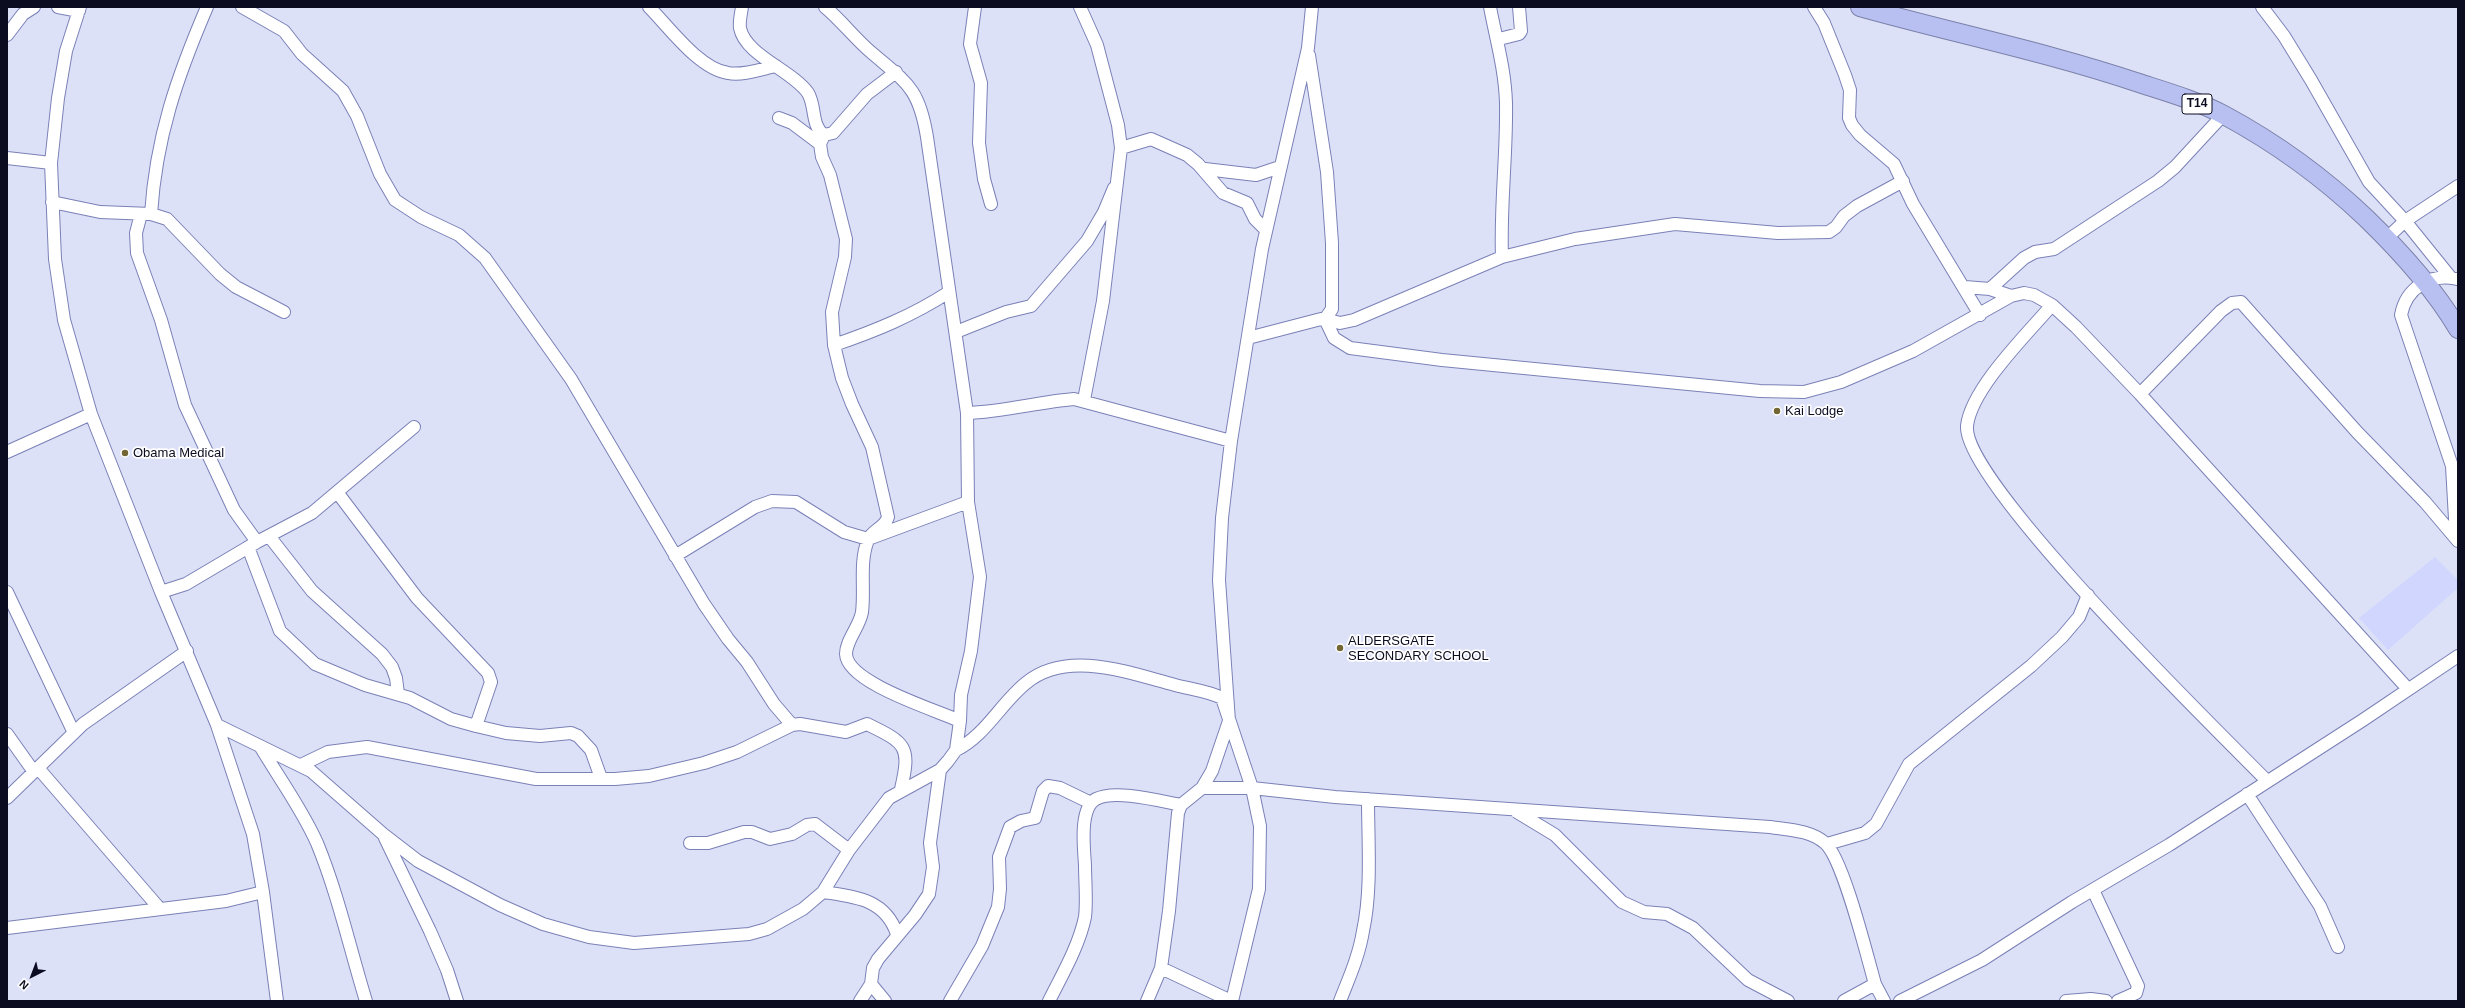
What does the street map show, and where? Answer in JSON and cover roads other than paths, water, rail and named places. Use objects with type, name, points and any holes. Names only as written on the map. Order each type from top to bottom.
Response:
[{"type":"highway","name":"T14","points":[[1864,8],[2091,67],[2179,96],[2223,115],[2279,148],[2312,170],[2387,238],[2442,303],[2458,329]]},
{"type":"street","points":[[7,35],[23,14],[34,7]]},
{"type":"street","points":[[58,7],[79,9],[66,52],[58,98],[50,163],[55,259],[64,320],[91,414],[161,592],[217,725],[253,834],[263,892],[277,1001]]},
{"type":"street","points":[[207,7],[182,70],[160,140],[146,214],[136,233],[137,253],[160,313],[185,405],[234,510],[252,544],[274,621],[280,631],[296,649],[315,664],[332,673],[379,690],[398,694],[452,719],[506,733],[540,736],[571,733],[578,736],[591,750],[601,778]]},
{"type":"street","points":[[242,7],[284,31],[302,54],[343,92],[357,116],[380,174],[395,200],[421,217],[459,235],[485,258],[571,379],[675,556],[728,639],[748,662],[774,704],[792,725]]},
{"type":"street","points":[[649,7],[702,61],[716,70],[729,74],[776,66]]},
{"type":"street","points":[[742,7],[740,28],[743,37],[807,92],[812,103],[816,126],[822,139],[822,157],[830,175],[846,239],[845,256],[832,312],[834,345],[842,378],[872,447],[882,481],[887,520],[868,539],[863,566],[864,597],[862,617],[846,652],[848,664],[852,670],[877,686],[960,721]]},
{"type":"street","points":[[825,7],[847,26],[871,52],[896,72],[917,96],[923,113],[967,413],[968,502],[980,577],[971,651],[961,695],[960,721],[956,750]]},
{"type":"street","points":[[975,7],[970,44],[981,83],[979,143],[984,179],[991,204]]},
{"type":"street","points":[[1080,7],[1097,44],[1118,125],[1121,148],[1103,301],[1084,400]]},
{"type":"street","points":[[1147,1001],[1161,968],[1169,911],[1175,825],[1181,806],[1202,788],[1212,770],[1229,721],[1219,580],[1222,518],[1231,441],[1266,230],[1308,48],[1312,7]]},
{"type":"street","points":[[1490,7],[1499,39],[1506,102],[1500,216],[1502,257]]},
{"type":"street","points":[[1499,39],[1518,34],[1521,31],[1519,7]]},
{"type":"street","points":[[1814,7],[1824,23],[1850,90],[1850,118],[1852,125],[1860,135],[1892,161],[1913,204],[1980,315]]},
{"type":"street","points":[[2262,7],[2284,36],[2311,80],[2369,182],[2455,278]]},
{"type":"street","points":[[1308,48],[1328,172],[1332,244],[1332,309],[1324,319]]},
{"type":"street","points":[[822,139],[833,133],[868,94],[896,72]]},
{"type":"street","points":[[1990,288],[2024,258],[2035,252],[2054,249],[2158,181],[2175,167],[2223,115]]},
{"type":"street","points":[[779,118],[792,123],[822,139]]},
{"type":"street","points":[[1121,148],[1148,139],[1155,140],[1187,155],[1205,169],[1216,186],[1223,193],[1247,203],[1255,219],[1266,230]]},
{"type":"street","points":[[7,158],[50,163]]},
{"type":"street","points":[[1205,169],[1256,175],[1280,168]]},
{"type":"street","points":[[956,332],[1006,312],[1031,306],[1087,241],[1104,212],[1118,178]]},
{"type":"street","points":[[1248,338],[1313,319],[1324,319],[1340,323],[1354,320],[1502,257],[1575,239],[1675,224],[1778,233],[1829,232],[1833,230],[1844,216],[1852,210],[1903,181]]},
{"type":"street","points":[[2387,238],[2405,221],[2458,186]]},
{"type":"street","points":[[52,202],[100,212],[146,214],[170,221],[220,274],[236,287],[284,312]]},
{"type":"street","points":[[2455,278],[2424,281],[2406,297],[2401,315],[2452,466],[2457,539]]},
{"type":"street","points":[[1964,287],[1990,288],[2011,296]]},
{"type":"street","points":[[834,345],[881,330],[922,310],[949,292]]},
{"type":"street","points":[[1324,319],[1334,338],[1350,348],[1442,360],[1760,391],[1804,392],[1840,382],[1891,360],[1980,315],[2011,296],[2024,293],[2034,295],[2052,305],[2140,394],[2408,688]]},
{"type":"street","points":[[2140,394],[2221,310],[2232,303],[2241,302],[2457,539]]},
{"type":"street","points":[[2052,305],[1991,377],[1973,407],[1967,432],[1975,456],[1994,483],[2088,595],[2175,690],[2267,781]]},
{"type":"street","points":[[967,413],[998,411],[1054,400],[1084,400],[1231,441]]},
{"type":"street","points":[[7,452],[91,414]]},
{"type":"street","points":[[161,592],[186,584],[252,544],[312,513],[414,427]]},
{"type":"street","points":[[337,492],[417,598],[488,673],[491,682],[476,726]]},
{"type":"street","points":[[675,556],[755,507],[784,500],[796,502],[844,532],[868,539],[968,502]]},
{"type":"street","points":[[269,536],[312,591],[382,654],[392,666],[396,678],[398,694]]},
{"type":"street","points":[[7,592],[74,733]]},
{"type":"street","points":[[1827,844],[1865,833],[1876,824],[1910,764],[2031,666],[2062,637],[2079,617],[2088,595]]},
{"type":"street","points":[[7,798],[74,733],[186,651]]},
{"type":"street","points":[[1900,1001],[1982,960],[2093,890],[2169,845],[2458,656]]},
{"type":"street","points":[[217,725],[301,765],[321,778],[383,834],[418,861],[500,905],[543,924],[607,940],[634,942],[749,934],[767,929],[787,920],[823,892],[849,850],[880,807],[901,789],[940,770],[956,750],[970,741],[1026,683],[1047,669],[1074,666],[1120,670],[1217,696],[1225,703],[1229,721],[1252,788],[1260,826],[1259,889],[1232,1001],[1161,968]]},
{"type":"street","points":[[301,765],[328,752],[367,747],[382,748],[476,769],[536,779],[649,776],[704,763],[737,752],[792,725],[800,724],[846,732],[867,724],[881,730],[900,743],[904,750],[906,766],[901,789]]},
{"type":"street","points":[[7,734],[36,770],[160,909]]},
{"type":"street","points":[[260,746],[303,815],[318,844],[333,888],[366,1001]]},
{"type":"street","points":[[860,1001],[871,984],[873,968],[878,959],[898,934],[916,915],[928,894],[933,867],[930,843],[940,770]]},
{"type":"street","points":[[955,999],[982,946],[998,907],[1000,889],[999,857],[1010,827],[1021,821],[1035,818],[1043,791],[1048,786],[1060,788],[1091,803]]},
{"type":"street","points":[[1202,788],[1252,788],[1368,799],[1770,827],[1804,832],[1827,844],[1842,870],[1875,984],[1884,1001]]},
{"type":"street","points":[[2247,794],[2320,906],[2338,947]]},
{"type":"street","points":[[1049,1001],[1064,972],[1085,915],[1084,826],[1086,810],[1096,799],[1105,796],[1124,796],[1181,806]]},
{"type":"street","points":[[1340,1001],[1356,962],[1364,930],[1368,855],[1368,799]]},
{"type":"street","points":[[1512,809],[1555,835],[1622,902],[1644,912],[1667,914],[1693,928],[1748,980],[1788,1001]]},
{"type":"street","points":[[690,843],[708,843],[744,832],[752,832],[770,839],[779,838],[815,824],[849,850]]},
{"type":"street","points":[[383,834],[430,931],[447,970],[457,1001]]},
{"type":"street","points":[[2093,890],[2138,986],[2136,993],[2118,1001]]},
{"type":"street","points":[[7,928],[226,901],[263,892]]},
{"type":"street","points":[[823,892],[866,901],[884,910],[893,921],[898,934]]},
{"type":"street","points":[[871,984],[885,1001]]},
{"type":"street","points":[[1844,1001],[1875,984]]},
{"type":"street","points":[[2066,1001],[2091,999],[2106,1001]]},
{"type":"place","name":"Kai Lodge","points":[[1777,411]]},
{"type":"place","name":"Obama Medical","points":[[125,453]]},
{"type":"place","name":"ALDERSGATE SECONDARY SCHOOL","points":[[1340,648]]}]
